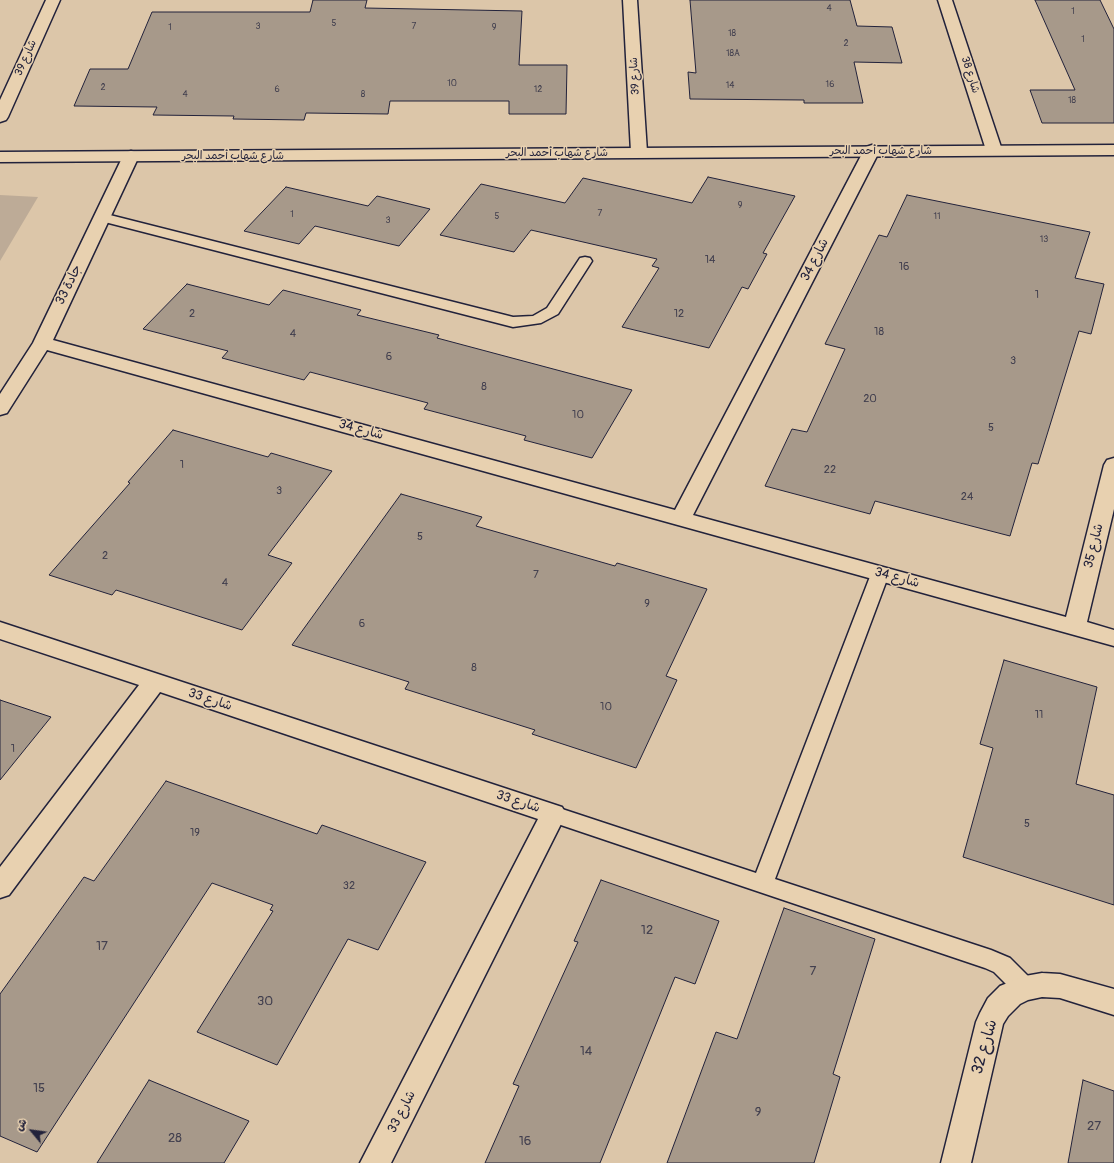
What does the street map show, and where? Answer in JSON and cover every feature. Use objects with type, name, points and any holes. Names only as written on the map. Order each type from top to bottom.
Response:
[{"type":"street","name":"شارع 39","points":[[0,116],[53,0]]},
{"type":"street","name":"شارع 39","points":[[630,0],[639,152]]},
{"type":"street","name":"شارع 38","points":[[945,0],[994,150]]},
{"type":"street","name":"شارع شهاب أحمد البحر","points":[[0,157],[872,150],[1114,150]]},
{"type":"street","name":"شارع 34","points":[[680,518],[872,150]]},
{"type":"street","name":"جادة 33","points":[[0,409],[42,343],[131,156]]},
{"type":"street","name":"شارع 34","points":[[42,343],[1114,638]]},
{"type":"street","name":"شارع 35","points":[[1075,627],[1114,464]]},
{"type":"street","name":"شارع 33","points":[[0,630],[553,814],[375,1163]]},
{"type":"street","points":[[0,887],[156,682]]},
{"type":"street","name":"شارع 32","points":[[956,1163],[990,1022],[998,1007],[1010,995],[1025,988],[1042,985],[1060,986],[1114,1002]]},
{"type":"lane","points":[[102,217],[513,322],[536,320],[553,311],[585,261]]},
{"type":"lane","points":[[763,883],[880,574]]},
{"type":"lane","points":[[553,814],[991,960],[1002,965],[1025,988]]},
{"type":"shaded area","points":[[0,195],[38,197],[0,261]]},
{"type":"building","points":[[313,0],[367,0],[365,8],[522,11],[519,65],[567,65],[566,114],[509,114],[509,101],[390,101],[388,114],[306,113],[304,120],[233,119],[234,116],[153,115],[157,107],[74,106],[90,69],[128,69],[152,12],[310,12]]},
{"type":"building","points":[[690,0],[850,0],[857,26],[892,27],[902,63],[854,62],[863,103],[804,103],[804,100],[690,99],[688,72],[696,73]]},
{"type":"building","points":[[1035,0],[1100,0],[1114,29],[1114,123],[1042,123],[1030,90],[1075,90]]},
{"type":"building","points":[[708,177],[795,196],[763,253],[767,254],[748,289],[742,287],[709,348],[622,327],[659,268],[652,266],[657,259],[531,230],[514,252],[440,235],[481,184],[565,203],[583,178],[692,203]]},
{"type":"building","points":[[286,187],[368,206],[377,196],[430,209],[399,246],[315,226],[299,244],[244,231]]},
{"type":"building","points":[[907,195],[1090,232],[1075,278],[1104,284],[1091,334],[1079,331],[1038,464],[1032,463],[1010,536],[875,501],[870,514],[765,486],[792,429],[807,432],[845,349],[825,344],[879,235],[887,237]]},
{"type":"building","points":[[187,284],[269,305],[283,290],[361,310],[357,315],[439,335],[437,338],[632,390],[592,458],[524,440],[526,436],[424,409],[428,403],[310,372],[304,380],[222,358],[228,351],[143,329]]},
{"type":"building","points":[[173,430],[268,457],[271,453],[332,471],[268,555],[292,563],[242,630],[116,590],[112,595],[49,575],[130,483],[128,482]]},
{"type":"building","points":[[401,494],[482,517],[476,526],[615,566],[617,563],[707,589],[666,676],[677,680],[636,768],[532,734],[535,730],[405,689],[409,682],[292,645]]},
{"type":"building","points":[[1004,660],[1097,687],[1076,784],[1114,795],[1114,905],[963,857],[993,748],[980,744]]},
{"type":"building","points":[[0,700],[51,717],[0,780]]},
{"type":"building","points":[[166,781],[317,834],[322,825],[426,862],[378,950],[348,939],[277,1065],[197,1032],[273,911],[270,910],[273,905],[212,883],[37,1152],[0,1136],[0,994],[84,877],[94,881]]},
{"type":"building","points":[[601,880],[719,921],[695,984],[675,977],[600,1163],[485,1163],[519,1086],[513,1084],[578,942],[574,941]]},
{"type":"building","points":[[784,908],[875,939],[833,1074],[840,1077],[814,1163],[667,1163],[716,1032],[737,1039]]},
{"type":"building","points":[[149,1080],[249,1121],[224,1163],[97,1163]]},
{"type":"building","points":[[1083,1080],[1114,1091],[1114,1163],[1068,1163]]}]
